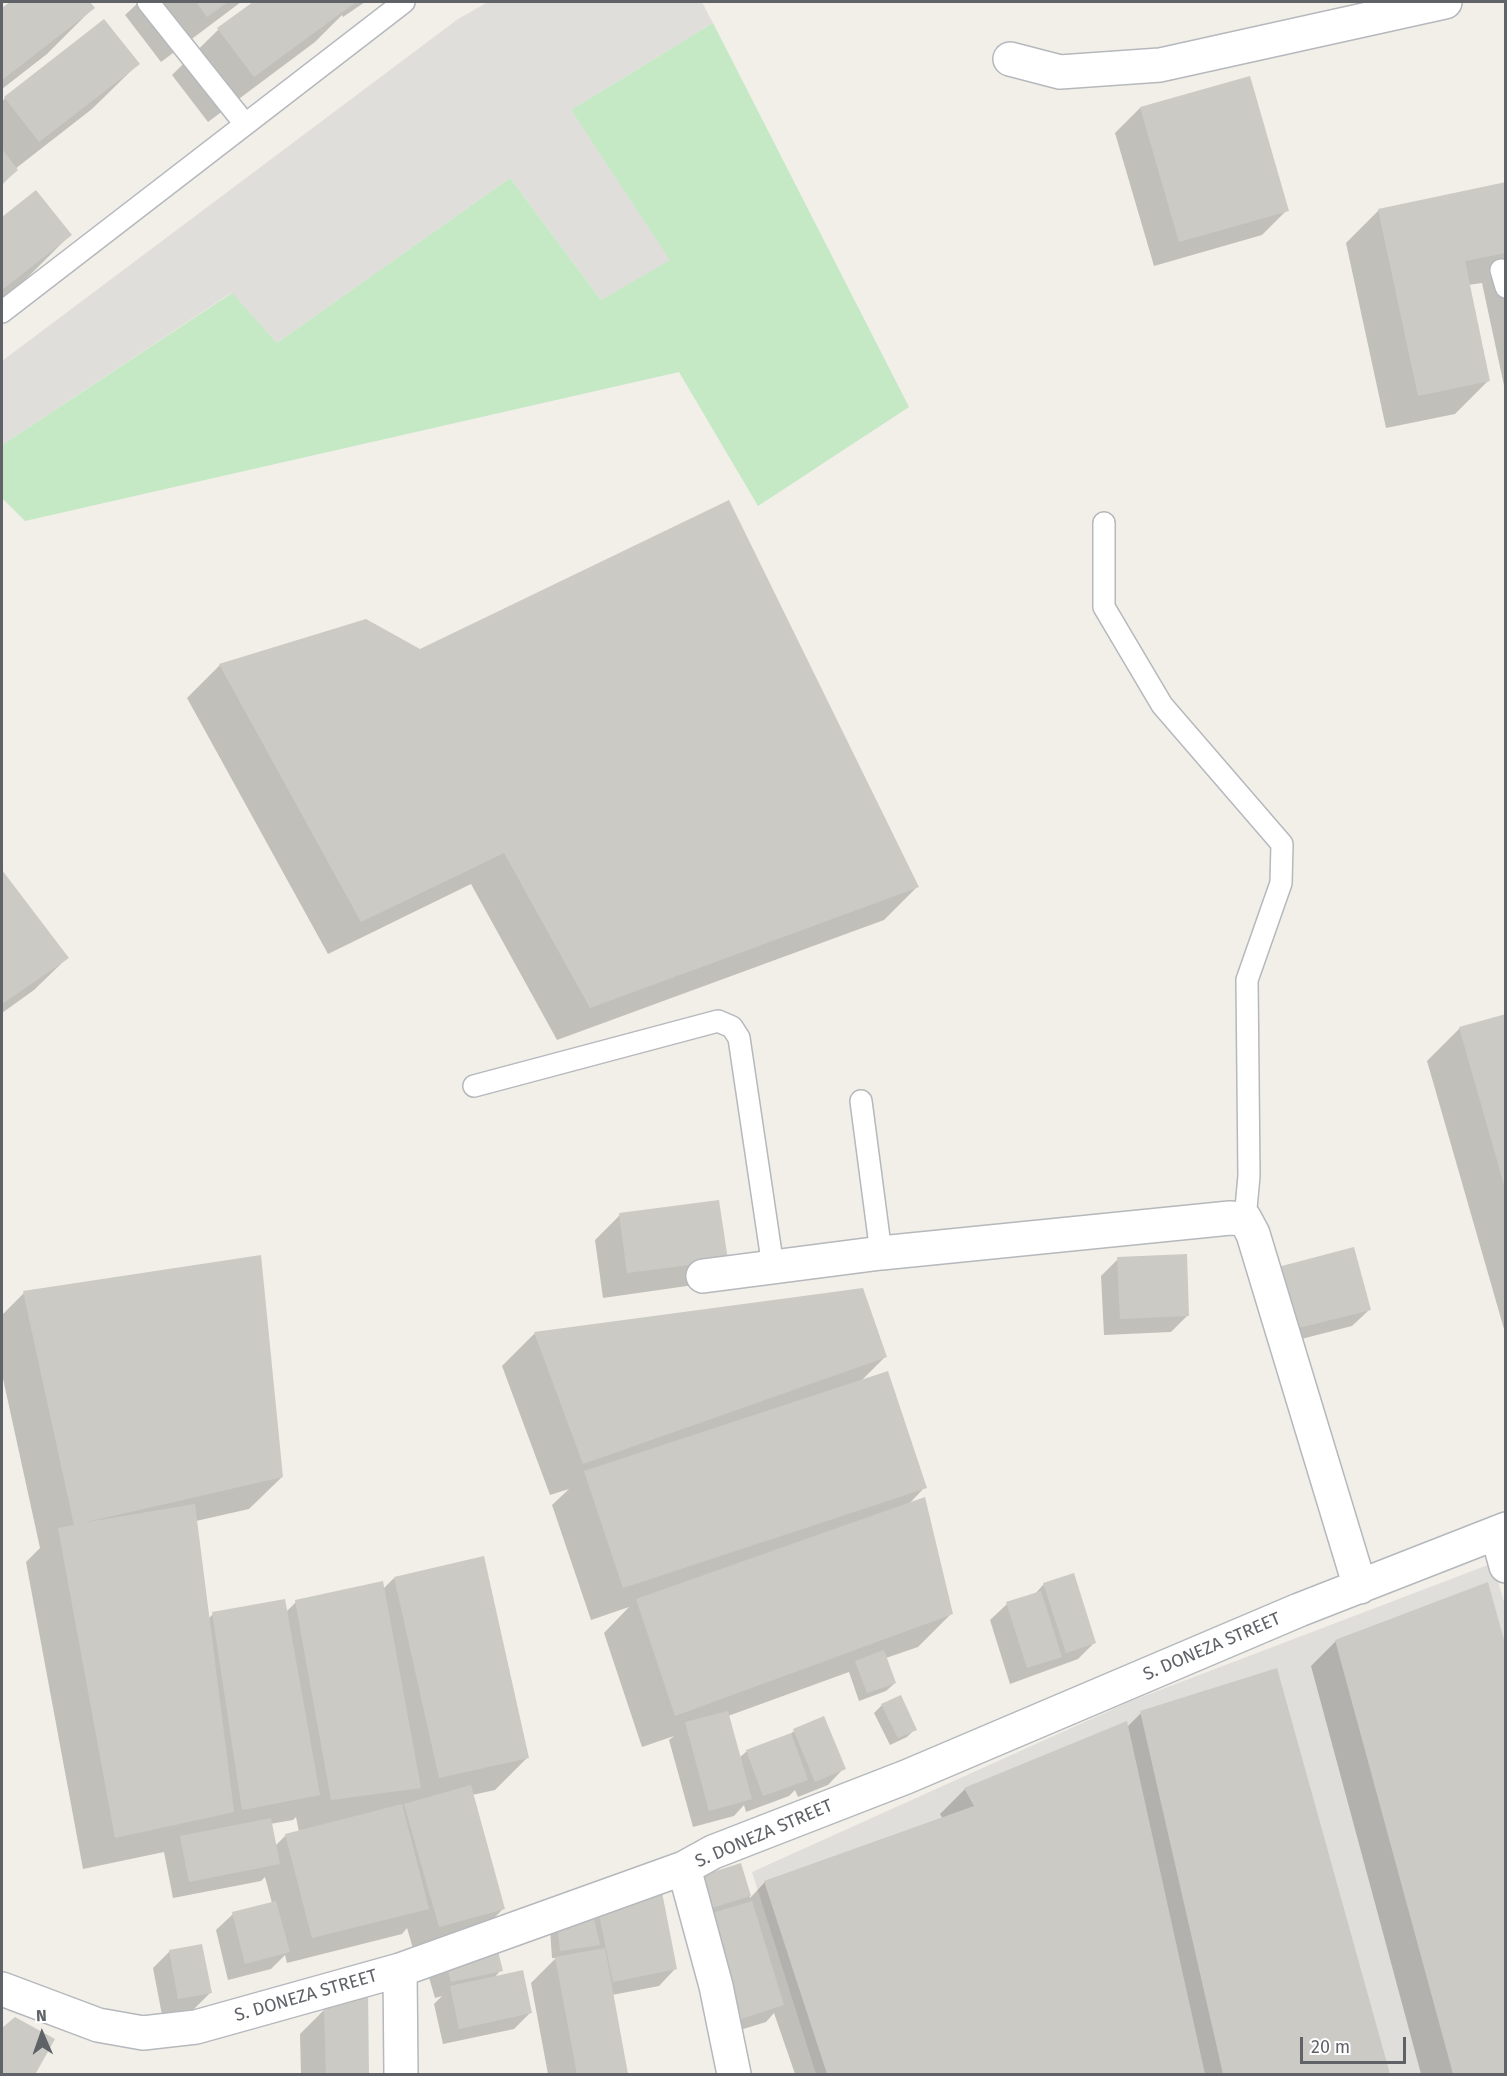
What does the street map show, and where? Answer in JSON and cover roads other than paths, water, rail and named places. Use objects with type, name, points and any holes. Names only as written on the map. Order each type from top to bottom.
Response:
[{"type":"street","points":[[1010,59],[1060,72],[1160,65],[1445,2]]},
{"type":"street","points":[[703,1276],[881,1253],[1230,1218],[1245,1219],[1253,1234],[1360,1587]]},
{"type":"street","points":[[1501,1531],[1506,1566]]},
{"type":"street","name":"S. DONEZA STREET","points":[[2,1989],[98,2025],[143,2033],[196,2027],[400,1970],[684,1868],[713,1852],[906,1777],[1299,1610],[1501,1531]]},
{"type":"street","points":[[684,1868],[716,1986],[734,2074]]},
{"type":"street","points":[[400,1970],[401,2074]]},
{"type":"lane","points":[[148,2],[245,124]]},
{"type":"lane","points":[[2,312],[404,2]]},
{"type":"lane","points":[[1104,523],[1104,607],[1162,705],[1282,844],[1281,883],[1247,980],[1249,1176],[1245,1219]]},
{"type":"lane","points":[[474,1086],[718,1021],[732,1027],[739,1038],[773,1267]]},
{"type":"lane","points":[[861,1101],[881,1253]]}]
